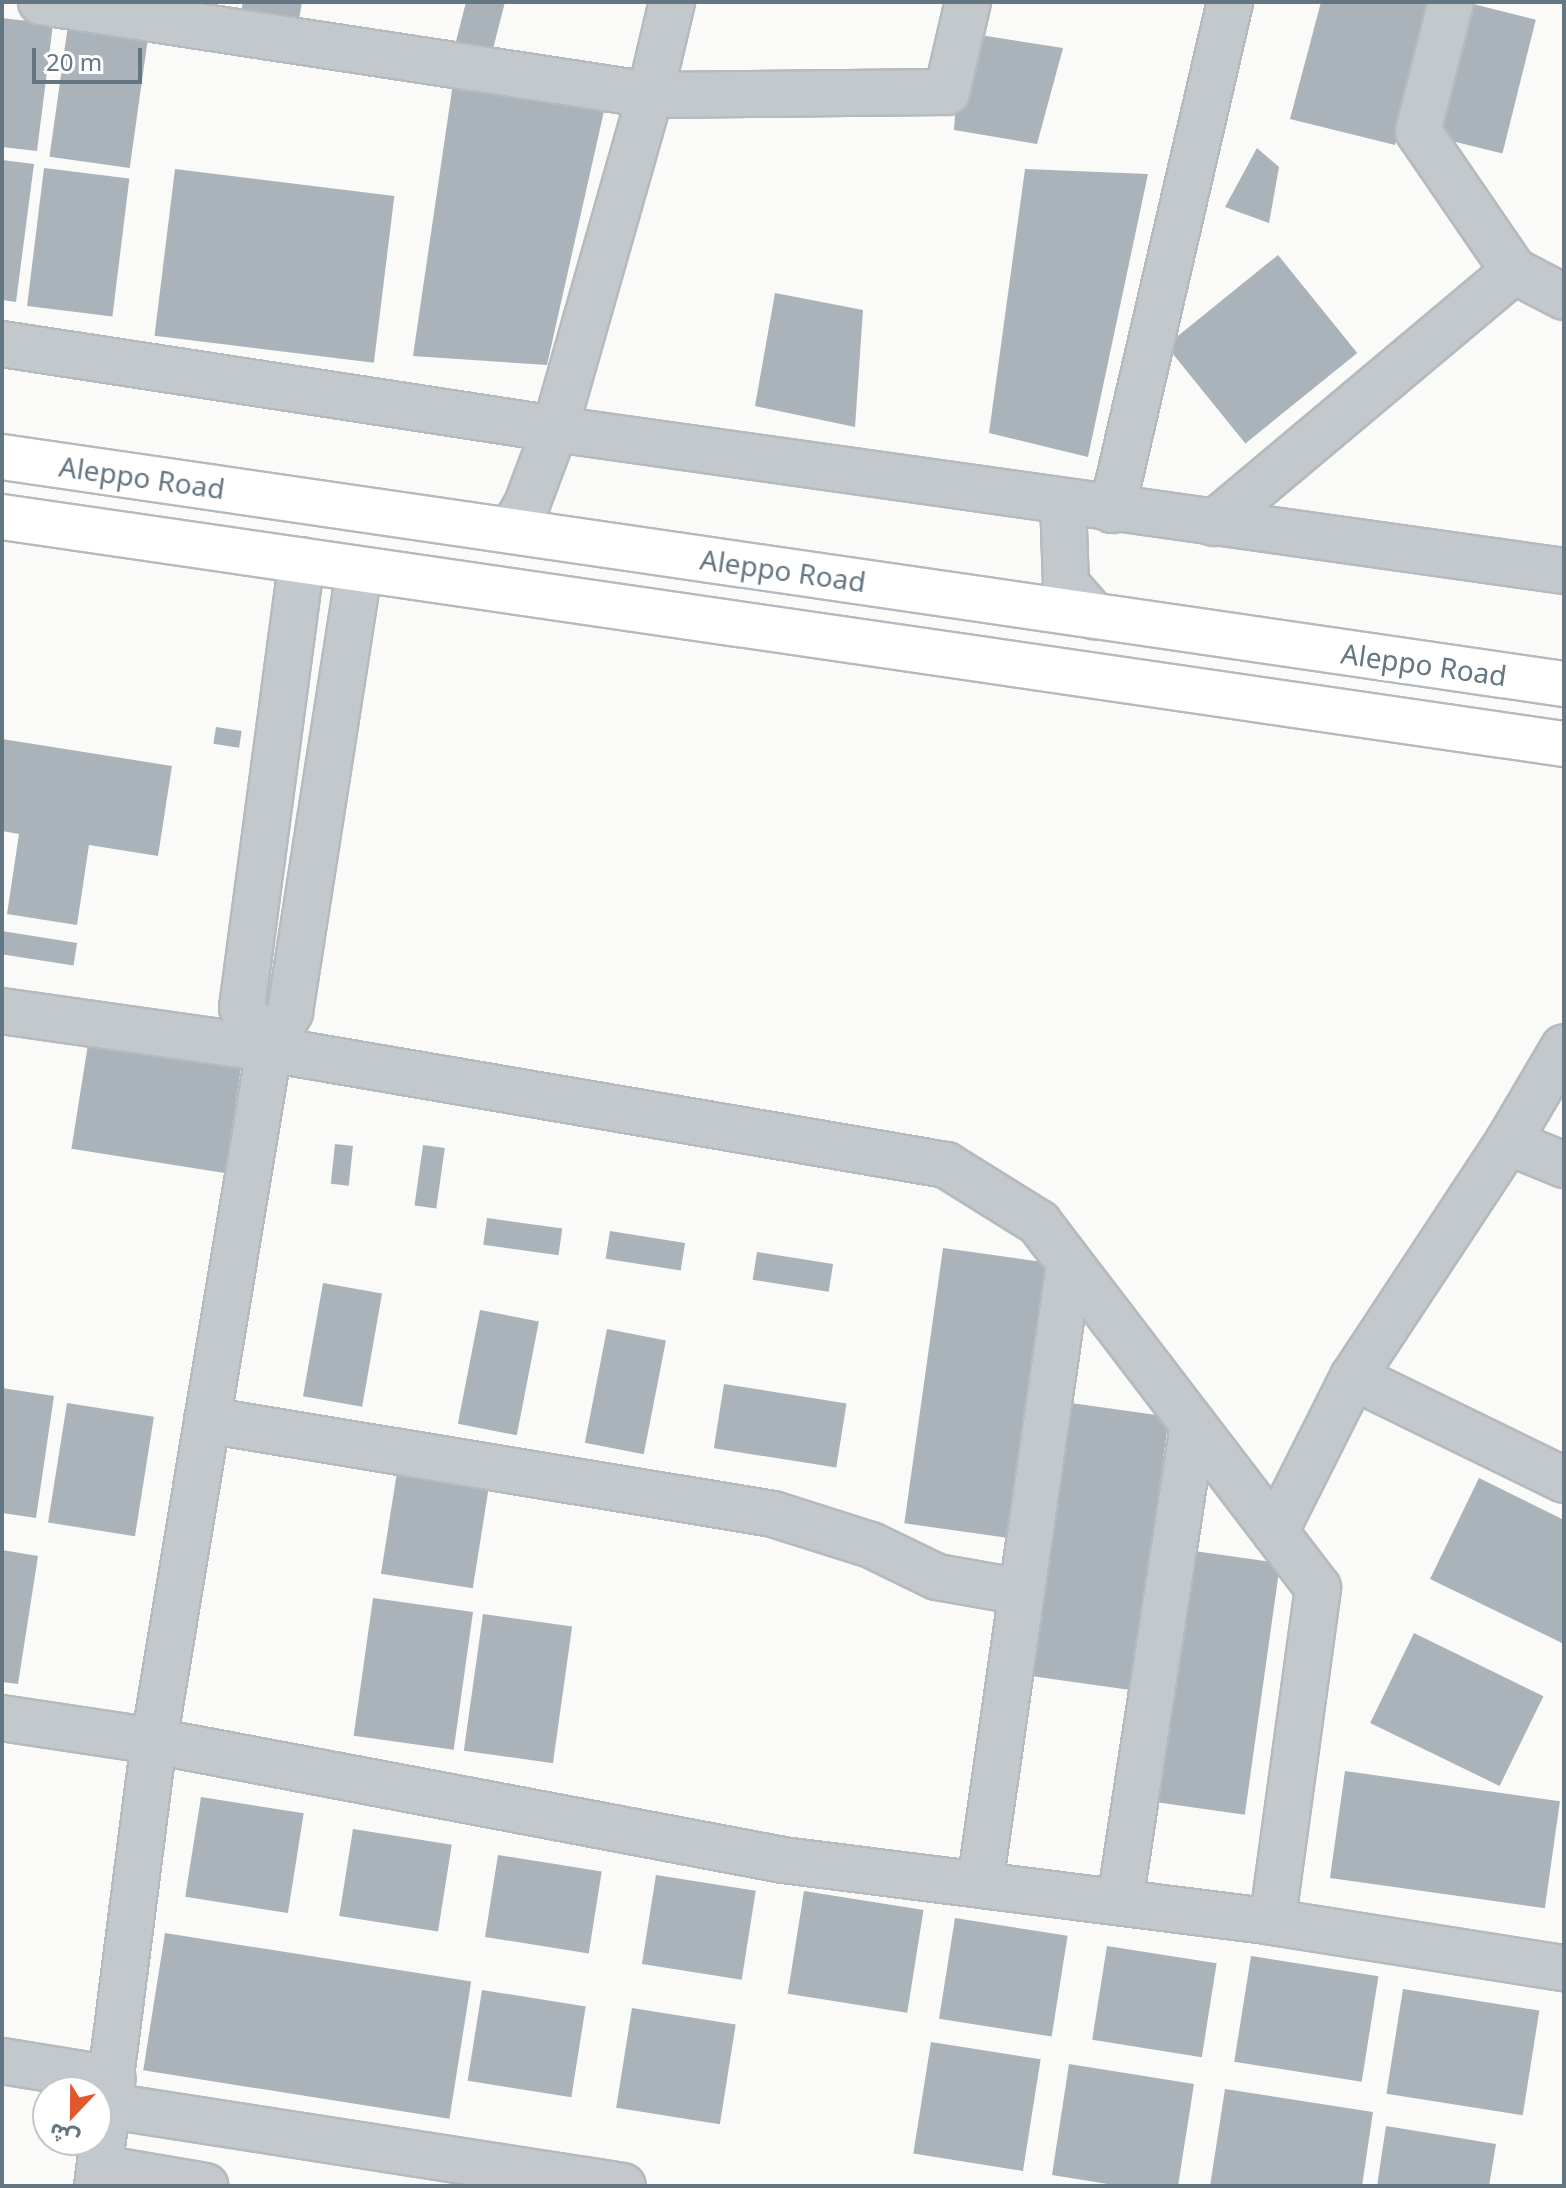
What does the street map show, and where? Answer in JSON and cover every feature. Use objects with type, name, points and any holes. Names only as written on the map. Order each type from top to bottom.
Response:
[{"type":"main road","name":"Aleppo Road","points":[[2,457],[1564,684]]},
{"type":"main road","name":"Aleppo Road","points":[[2,517],[1564,744]]},
{"type":"street","points":[[41,2],[650,95],[947,92],[968,2]]},
{"type":"street","points":[[511,531],[527,504],[555,429],[650,95],[672,2]]},
{"type":"street","points":[[1112,510],[1230,2]]},
{"type":"street","points":[[1451,2],[1418,131],[1514,271],[1564,297]]},
{"type":"street","points":[[1214,523],[1514,271]]},
{"type":"street","points":[[2,344],[1112,510],[1564,571]]},
{"type":"street","points":[[1063,502],[1066,584],[1094,616]]},
{"type":"street","points":[[269,1049],[242,1008],[302,560]]},
{"type":"street","points":[[359,569],[290,1012],[269,1049],[154,1741],[112,2092],[623,2186]]},
{"type":"street","points":[[2,1011],[269,1049],[946,1165],[1039,1223],[1318,1588],[1272,1922]]},
{"type":"street","points":[[1275,1532],[1353,1377],[1508,1142],[1564,1047]]},
{"type":"street","points":[[1508,1142],[1564,1165]]},
{"type":"street","points":[[980,1884],[1069,1264]]},
{"type":"street","points":[[1353,1377],[1564,1480]]},
{"type":"street","points":[[207,1420],[773,1514],[871,1545],[937,1577],[1022,1592]]},
{"type":"street","points":[[1120,1901],[1193,1425]]},
{"type":"street","points":[[2,1718],[154,1741],[783,1860],[1272,1922],[1564,1968]]},
{"type":"street","points":[[2,2061],[55,2076]]},
{"type":"street","points":[[101,2156],[98,2177],[205,2186]]},
{"type":"building","points":[[243,2],[302,2],[297,31],[239,21]]},
{"type":"building","points":[[466,2],[505,2],[492,53],[454,49]]},
{"type":"building","points":[[1321,2],[1427,2],[1395,145],[1290,119]]},
{"type":"building","points":[[1465,2],[1536,20],[1502,154],[1432,136]]},
{"type":"building","points":[[2,18],[53,24],[37,151],[2,147]]},
{"type":"building","points":[[68,25],[148,36],[130,168],[49,157]]},
{"type":"building","points":[[961,32],[1063,48],[1037,144],[954,130]]},
{"type":"building","points":[[453,83],[604,111],[547,365],[413,356]]},
{"type":"building","points":[[1257,148],[1279,167],[1269,223],[1225,207]]},
{"type":"building","points":[[2,160],[34,164],[16,302],[2,300]]},
{"type":"building","points":[[44,168],[129,178],[112,316],[27,306]]},
{"type":"building","points":[[175,169],[394,196],[374,363],[155,336]]},
{"type":"building","points":[[1025,169],[1148,174],[1088,457],[989,433]]},
{"type":"building","points":[[1278,255],[1357,353],[1245,444],[1166,346]]},
{"type":"building","points":[[775,293],[863,310],[855,427],[755,406]]},
{"type":"building","points":[[216,727],[242,731],[239,748],[213,744]]},
{"type":"building","points":[[2,739],[172,766],[158,856],[89,845],[77,925],[7,914],[19,834],[2,831]]},
{"type":"building","points":[[2,931],[77,943],[73,966],[2,954]]},
{"type":"building","points":[[88,1044],[241,1068],[225,1173],[71,1149]]},
{"type":"building","points":[[335,1144],[353,1146],[349,1186],[331,1184]]},
{"type":"building","points":[[423,1145],[445,1148],[436,1208],[415,1205]]},
{"type":"building","points":[[487,1218],[562,1229],[559,1255],[483,1245]]},
{"type":"building","points":[[610,1231],[685,1243],[681,1271],[606,1259]]},
{"type":"building","points":[[943,1248],[1051,1263],[1012,1538],[904,1523]]},
{"type":"building","points":[[757,1252],[833,1264],[829,1292],[753,1280]]},
{"type":"building","points":[[323,1283],[382,1293],[362,1407],[303,1396]]},
{"type":"building","points":[[480,1310],[539,1321],[517,1435],[458,1424]]},
{"type":"building","points":[[607,1329],[666,1340],[644,1454],[585,1443]]},
{"type":"building","points":[[724,1384],[846,1403],[836,1468],[714,1448]]},
{"type":"building","points":[[2,1388],[54,1396],[36,1518],[2,1513]]},
{"type":"building","points":[[67,1403],[154,1417],[135,1536],[48,1523]]},
{"type":"building","points":[[1071,1403],[1169,1417],[1131,1690],[1033,1676]]},
{"type":"building","points":[[398,1466],[490,1481],[473,1588],[381,1574]]},
{"type":"building","points":[[1479,1478],[1564,1520],[1564,1644],[1430,1579]]},
{"type":"building","points":[[2,1550],[38,1556],[18,1684],[2,1682]]},
{"type":"building","points":[[1194,1551],[1280,1563],[1245,1815],[1159,1803]]},
{"type":"building","points":[[373,1598],[473,1612],[454,1750],[354,1736]]},
{"type":"building","points":[[483,1614],[572,1627],[553,1763],[464,1751]]},
{"type":"building","points":[[1414,1633],[1543,1696],[1500,1786],[1370,1723]]},
{"type":"building","points":[[1345,1771],[1560,1801],[1545,1908],[1330,1878]]},
{"type":"building","points":[[201,1797],[304,1813],[288,1913],[185,1897]]},
{"type":"building","points":[[353,1829],[452,1845],[438,1932],[339,1916]]},
{"type":"building","points":[[498,1855],[602,1871],[589,1953],[485,1937]]},
{"type":"building","points":[[656,1875],[756,1891],[742,1980],[642,1964]]},
{"type":"building","points":[[804,1891],[924,1910],[907,2013],[788,1994]]},
{"type":"building","points":[[955,1918],[1068,1936],[1052,2037],[939,2019]]},
{"type":"building","points":[[165,1933],[471,1981],[449,2119],[143,2070]]},
{"type":"building","points":[[1107,1946],[1217,1963],[1202,2057],[1092,2040]]},
{"type":"building","points":[[1251,1956],[1378,1976],[1362,2082],[1234,2062]]},
{"type":"building","points":[[1403,1989],[1539,2011],[1523,2115],[1386,2094]]},
{"type":"building","points":[[482,1990],[586,2006],[571,2097],[468,2081]]},
{"type":"building","points":[[632,2008],[736,2024],[720,2124],[616,2108]]},
{"type":"building","points":[[931,2042],[1041,2059],[1023,2171],[913,2154]]},
{"type":"building","points":[[1069,2064],[1194,2084],[1178,2186],[1120,2186],[1052,2175]]},
{"type":"building","points":[[1225,2089],[1373,2112],[1362,2186],[1210,2186]]},
{"type":"building","points":[[1386,2126],[1496,2144],[1489,2186],[1377,2186]]}]
